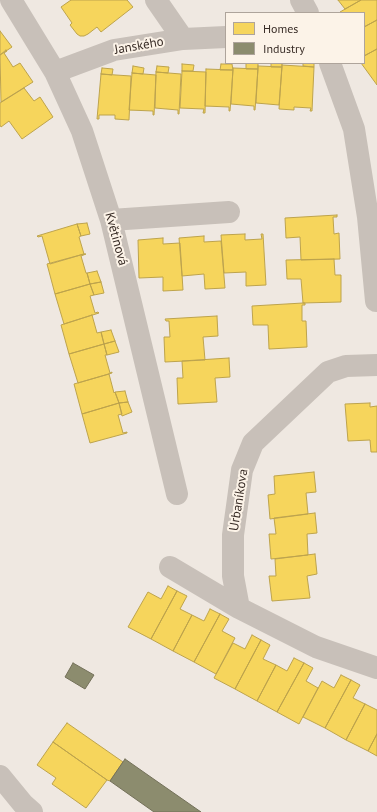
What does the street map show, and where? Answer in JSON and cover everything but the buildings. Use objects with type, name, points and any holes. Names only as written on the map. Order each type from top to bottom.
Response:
[{"type":"street","name":"Květinová","points":[[11,0],[55,72],[82,131],[111,220],[178,494]]},
{"type":"street","points":[[156,0],[183,39]]},
{"type":"street","points":[[301,0],[307,12]]},
{"type":"street","name":"Janského","points":[[55,72],[114,50],[183,39],[225,37]]},
{"type":"street","points":[[330,64],[354,129],[368,216],[376,301]]},
{"type":"street","points":[[111,220],[229,212]]},
{"type":"street","name":"Urbaníkova","points":[[238,608],[234,576],[234,535],[242,470],[253,443],[328,372],[346,366],[377,365]]},
{"type":"street","points":[[170,567],[238,608],[316,647],[377,668]]},
{"type":"street","points":[[0,776],[23,804],[32,812]]}]
